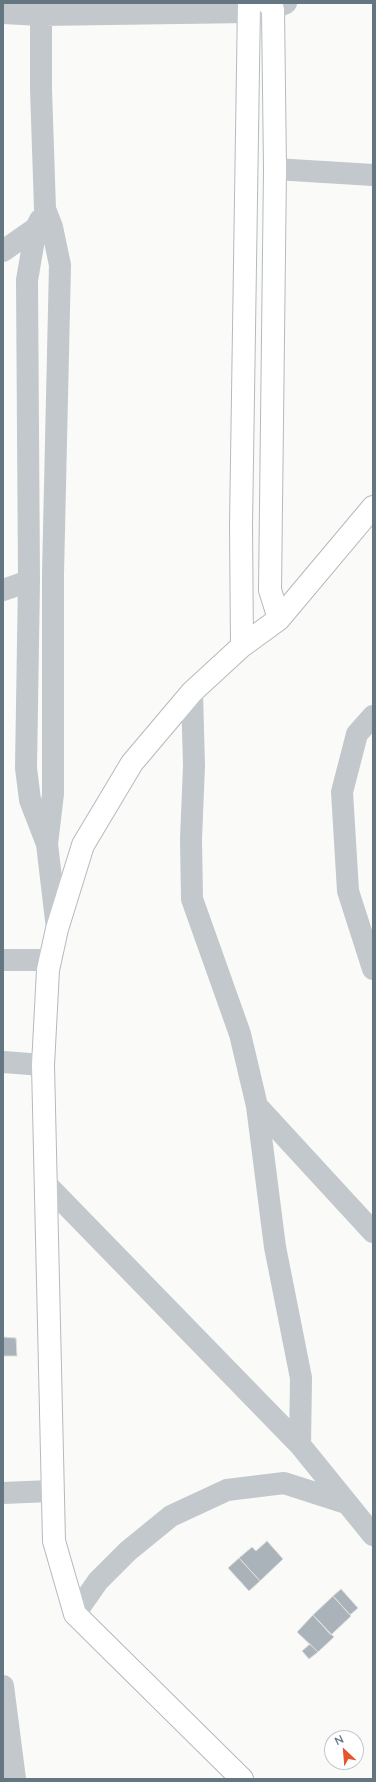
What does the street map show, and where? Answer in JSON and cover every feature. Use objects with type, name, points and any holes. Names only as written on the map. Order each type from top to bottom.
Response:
[{"type":"street","points":[[3,13],[41,9],[249,8],[276,5],[270,590],[279,619]]},
{"type":"street","points":[[242,646],[241,525],[249,8]]},
{"type":"street","points":[[41,9],[40,218],[27,280],[29,581],[26,768],[30,800],[47,844]]},
{"type":"street","points":[[275,169],[373,175]]},
{"type":"street","points":[[3,251],[40,218]]},
{"type":"street","points":[[40,218],[52,227],[60,265],[52,574],[53,794],[47,844],[57,929]]},
{"type":"street","points":[[242,1779],[75,1614],[54,1540],[51,1491],[43,1065],[45,1008],[50,960],[57,929],[83,846],[132,763],[192,692],[242,646],[279,619],[373,507]]},
{"type":"street","points":[[3,590],[29,581]]},
{"type":"street","points":[[192,692],[194,766],[191,839],[192,899],[240,1034],[257,1106],[275,1247],[301,1378],[300,1445]]},
{"type":"street","points":[[373,716],[357,734],[342,792],[348,891],[373,969]]},
{"type":"street","points":[[3,960],[50,960]]},
{"type":"street","points":[[3,1062],[43,1065]]},
{"type":"street","points":[[257,1106],[373,1232]]},
{"type":"street","points":[[46,1184],[300,1445],[373,1535]]},
{"type":"street","points":[[75,1614],[98,1581],[128,1551],[171,1516],[227,1490],[284,1483],[346,1503]]},
{"type":"street","points":[[3,1493],[51,1491]]},
{"type":"street","points":[[3,1686],[15,1779]]},
{"type":"building","points":[[3,1337],[16,1338],[17,1356],[3,1356]]},
{"type":"building","points":[[267,1541],[283,1559],[260,1581],[239,1558],[252,1547],[256,1551]]},
{"type":"building","points":[[239,1558],[260,1581],[249,1591],[228,1568]]},
{"type":"building","points":[[341,1589],[358,1608],[350,1615],[333,1596]]},
{"type":"building","points":[[333,1596],[351,1616],[331,1635],[313,1615]]},
{"type":"building","points":[[313,1615],[334,1637],[318,1652],[297,1632]]},
{"type":"building","points":[[310,1644],[318,1652],[309,1659],[302,1651]]}]
